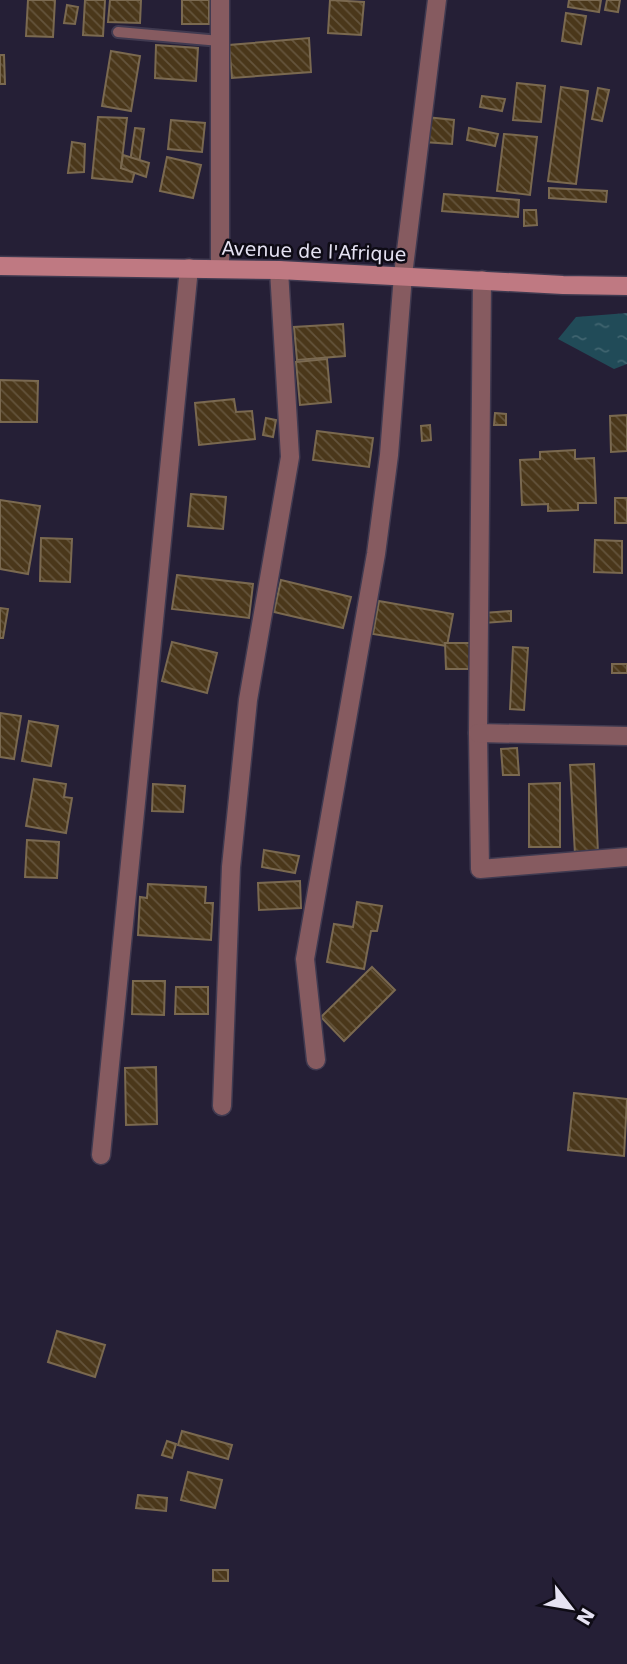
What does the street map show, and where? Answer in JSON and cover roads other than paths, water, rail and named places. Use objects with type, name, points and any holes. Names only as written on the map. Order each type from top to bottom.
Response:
[{"type":"main road","name":"Avenue de l'Afrique","points":[[0,266],[220,268],[627,286]]},
{"type":"street","points":[[220,0],[220,268]]},
{"type":"street","points":[[316,1060],[305,959],[376,554],[389,455],[403,275],[437,0]]},
{"type":"street","points":[[102,1155],[189,268]]},
{"type":"street","points":[[222,1106],[231,867],[246,725],[290,457],[279,270]]},
{"type":"street","points":[[482,280],[478,733],[480,869],[627,856]]},
{"type":"street","points":[[478,733],[627,736]]},
{"type":"lane","points":[[118,32],[220,41]]},
{"type":"water","points":[[627,313],[627,364],[614,369],[558,339],[576,317]]}]
